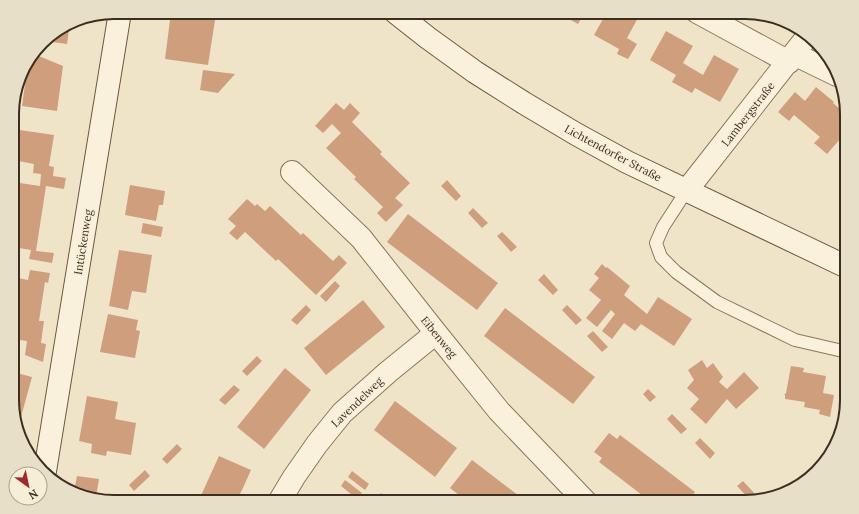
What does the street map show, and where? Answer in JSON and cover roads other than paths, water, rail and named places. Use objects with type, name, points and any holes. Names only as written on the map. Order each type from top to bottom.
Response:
[{"type":"street","name":"Intückenweg","points":[[46,466],[119,19]]},
{"type":"street","name":"Lichtendorfer Straße","points":[[404,19],[475,72],[576,134],[627,162],[840,264]]},
{"type":"street","points":[[711,19],[792,58],[830,72]]},
{"type":"street","name":"Lambergstraße","points":[[687,190],[805,41]]},
{"type":"street","name":"Eibenweg","points":[[292,172],[361,238],[500,411],[579,495]]},
{"type":"street","name":"Lavendelweg","points":[[283,495],[317,444],[342,413],[388,372],[436,333]]},
{"type":"lane","points":[[687,190],[662,227],[656,243],[661,257],[676,272],[717,302],[795,340],[840,350]]}]
